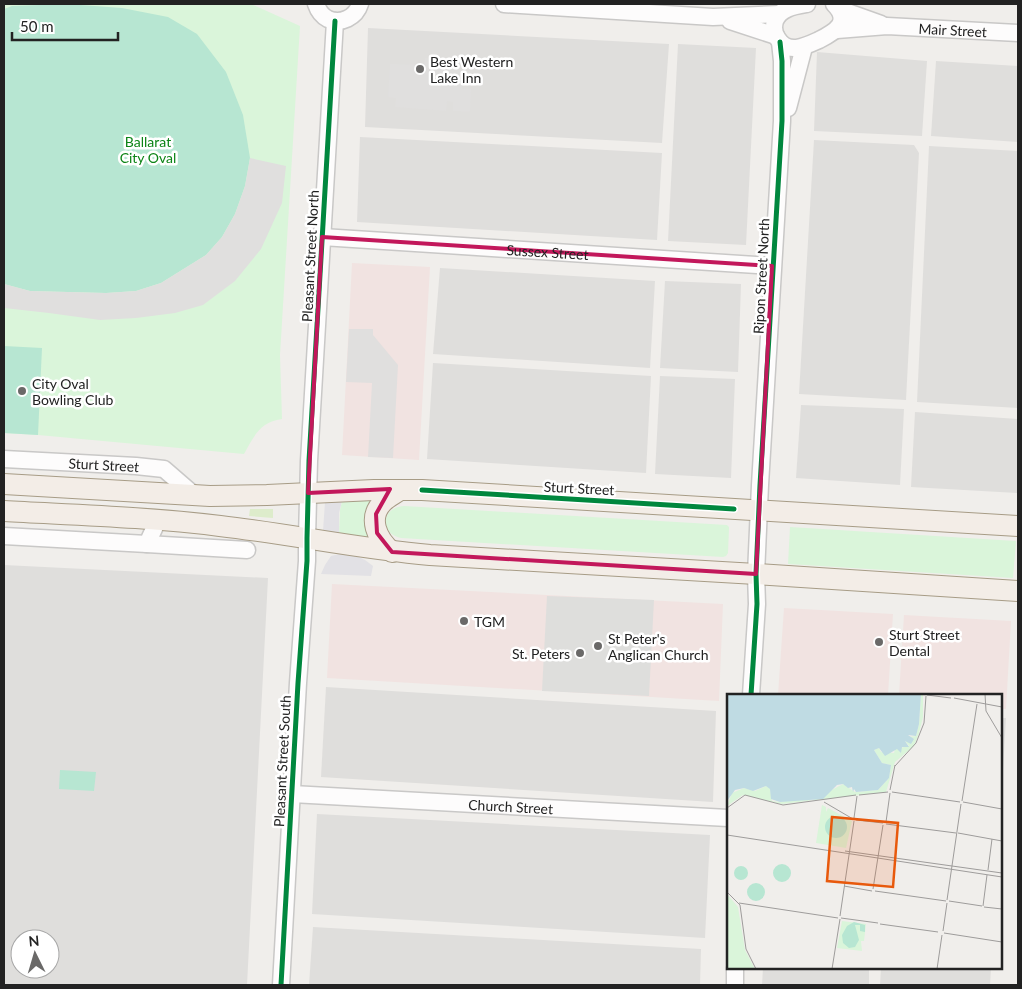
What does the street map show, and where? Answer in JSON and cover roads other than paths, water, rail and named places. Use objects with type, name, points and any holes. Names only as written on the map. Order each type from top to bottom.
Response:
[{"type":"main road","name":"Sturt Street","points":[[4,484],[194,495],[400,490],[1018,526]]},
{"type":"main road","points":[[392,552],[380,539],[375,520],[382,503],[400,490]]},
{"type":"main road","points":[[4,511],[158,520],[218,526],[392,552],[430,555],[1018,591]]},
{"type":"street","points":[[316,4],[319,12],[335,21],[354,15],[360,4]]},
{"type":"street","points":[[504,4],[713,17],[779,14],[787,8],[807,4]]},
{"type":"street","points":[[713,17],[748,26],[778,39],[787,47],[795,48],[804,47],[837,30],[840,25],[841,14],[836,5]]},
{"type":"street","name":"Mair Street","points":[[836,5],[887,26]]},
{"type":"street","name":"Ripon Street North","points":[[751,694],[757,604],[756,574],[759,510],[781,132],[782,61],[774,28],[779,14]]},
{"type":"street","name":"Pleasant Street North","points":[[307,538],[335,21]]},
{"type":"street","name":"Mair Street","points":[[837,30],[887,26],[1018,34]]},
{"type":"street","name":"Ripon Street North","points":[[781,132],[804,47]]},
{"type":"street","name":"Sussex Street","points":[[322,237],[772,266]]},
{"type":"street","name":"Sturt Street","points":[[4,459],[164,469],[194,495]]},
{"type":"street","points":[[147,544],[158,520]]},
{"type":"street","points":[[4,536],[247,550]]},
{"type":"street","name":"Pleasant Street South","points":[[281,985],[307,538]]},
{"type":"street","name":"Church Street","points":[[292,794],[727,818]]},
{"type":"street","points":[[735,969],[735,985]]},
{"type":"place","name":"Best Western Lake Inn","points":[[420,69]]},
{"type":"place","name":"City Oval Bowling Club","points":[[22,391]]},
{"type":"place","name":"TGM","points":[[464,621]]},
{"type":"place","name":"Sturt Street Dental","points":[[879,642]]},
{"type":"place","name":"St Peter's Anglican Church","points":[[598,646]]},
{"type":"place","name":"St. Peters","points":[[580,653]]},
{"type":"park label","name":"Ballarat City Oval","points":[[148,150]]}]
